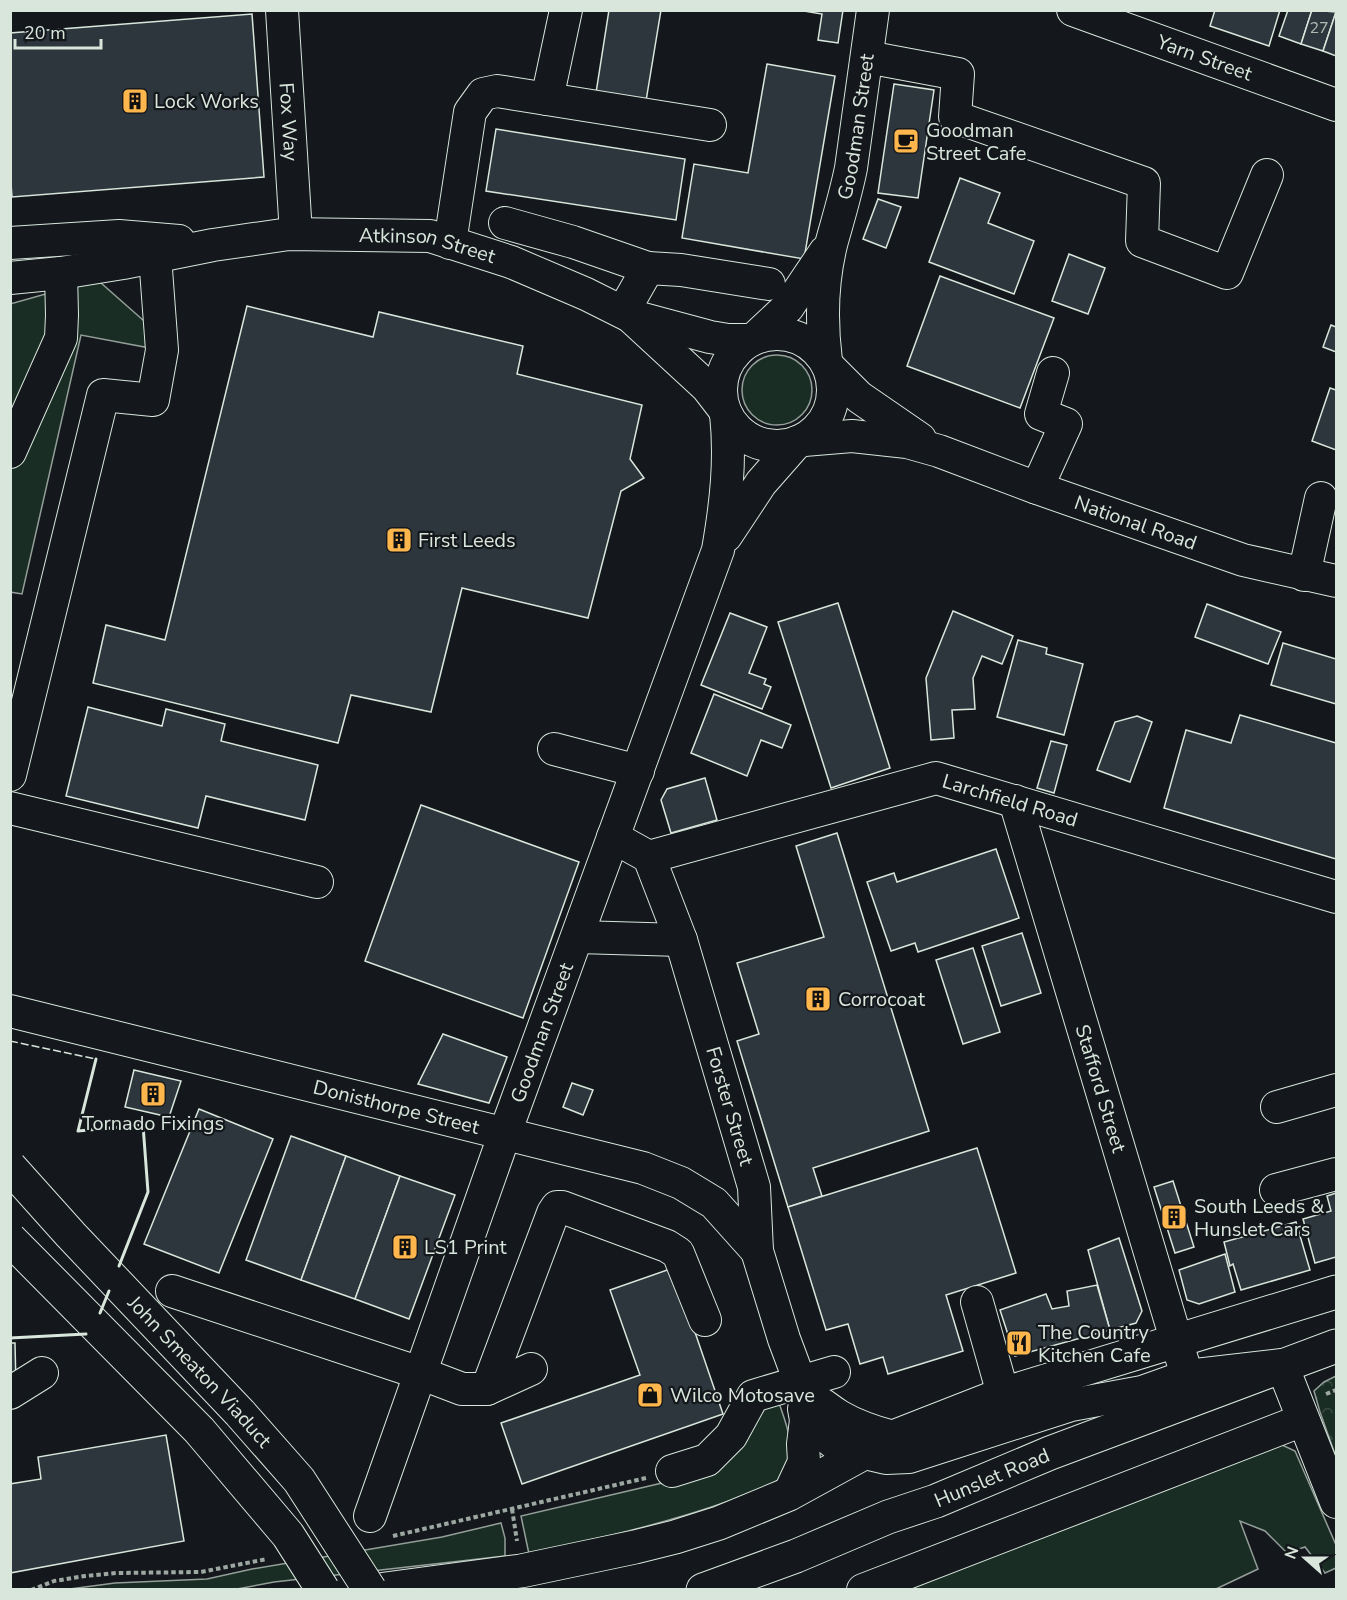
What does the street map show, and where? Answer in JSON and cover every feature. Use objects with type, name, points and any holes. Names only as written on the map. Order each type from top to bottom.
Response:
[{"type":"main road","name":"John Smeaton Viaduct","points":[[10,1167],[71,1235],[240,1413],[299,1480],[370,1590]]},
{"type":"main road","name":"John Smeaton Viaduct","points":[[10,1239],[199,1430],[288,1535],[323,1590]]},
{"type":"main road","points":[[396,1589],[521,1571],[635,1547],[719,1523],[789,1494],[892,1437],[1003,1394],[1336,1292]]},
{"type":"main road","name":"Hunslet Road","points":[[703,1590],[796,1556],[888,1517],[936,1501],[1050,1452],[1336,1346]]},
{"type":"street","name":"Fox Way","points":[[282,10],[296,234]]},
{"type":"street","points":[[547,99],[566,10]]},
{"type":"street","name":"Goodman Street","points":[[827,363],[822,333],[823,308],[832,242],[851,168],[873,10]]},
{"type":"street","name":"Yarn Street","points":[[1073,10],[1336,105]]},
{"type":"street","points":[[867,57],[958,74],[955,117],[1144,183],[1142,241],[1227,273],[1267,176]]},
{"type":"street","points":[[450,243],[463,145],[470,112],[483,94],[497,91],[710,125]]},
{"type":"street","points":[[505,223],[573,242],[648,268],[681,270],[769,284]]},
{"type":"street","name":"Atkinson Street","points":[[10,278],[61,273],[213,244],[296,234],[430,236],[511,262],[626,314],[710,337],[728,340],[752,339]]},
{"type":"street","name":"Atkinson Street","points":[[10,243],[119,236],[213,244]]},
{"type":"street","name":"Goodman Street","points":[[752,339],[788,307],[832,242]]},
{"type":"street","points":[[10,775],[103,394],[153,400],[162,350],[155,256]]},
{"type":"street","points":[[626,314],[648,268]]},
{"type":"street","points":[[10,452],[18,414],[61,338],[61,273]]},
{"type":"street","name":"Atkinson Street","points":[[626,314],[707,387],[725,411]]},
{"type":"street","points":[[779,333],[799,338],[818,350],[827,363],[833,381],[831,406],[821,425],[800,441],[783,446],[758,443],[735,427],[725,411],[721,384],[726,366],[736,351],[752,339],[779,333]]},
{"type":"street","name":"National Road","points":[[827,363],[859,397],[939,451]]},
{"type":"street","points":[[1037,488],[1066,424],[1041,414],[1053,373]]},
{"type":"street","name":"Goodman Street","points":[[377,1527],[420,1373],[504,1133],[578,937],[718,550],[728,480],[728,434],[725,411]]},
{"type":"street","name":"National Road","points":[[800,441],[852,436],[907,442],[939,451],[1243,560],[1336,581]]},
{"type":"street","name":"Goodman Street","points":[[718,550],[761,483],[800,441]]},
{"type":"street","points":[[1304,575],[1321,498]]},
{"type":"street","points":[[554,748],[638,771]]},
{"type":"street","name":"Larchfield Road","points":[[649,856],[936,778],[1336,897]]},
{"type":"street","name":"Stafford Street","points":[[1015,801],[1187,1376]]},
{"type":"street","points":[[10,808],[317,882]]},
{"type":"street","points":[[613,837],[649,856]]},
{"type":"street","name":"Forster Street","points":[[649,856],[681,940],[754,1187],[757,1251],[804,1400],[822,1434],[839,1447],[865,1453]]},
{"type":"street","points":[[578,937],[681,940]]},
{"type":"street","name":"Donisthorpe Street","points":[[10,1011],[643,1168],[681,1184],[714,1203],[757,1251]]},
{"type":"street","points":[[1277,1107],[1336,1090]]},
{"type":"street","points":[[1276,1190],[1336,1174]]},
{"type":"street","points":[[487,1389],[552,1213],[557,1207],[657,1242],[678,1253],[705,1320]]},
{"type":"street","points":[[172,1291],[462,1389],[487,1389],[531,1369]]},
{"type":"street","points":[[977,1302],[1003,1394]]},
{"type":"street","points":[[1282,1365],[1336,1502]]},
{"type":"street","name":"Hunslet Road","points":[[865,1453],[886,1458],[909,1457],[1071,1404],[1142,1392],[1187,1376],[1282,1365]]},
{"type":"street","points":[[10,1393],[42,1372]]},
{"type":"street","points":[[804,1400],[834,1372]]},
{"type":"street","points":[[672,1471],[707,1461],[731,1436],[753,1396],[821,1402],[838,1415],[868,1430],[892,1437]]},
{"type":"street","name":"Forster Street","points":[[789,1494],[804,1462],[804,1400]]},
{"type":"street","points":[[864,1590],[1304,1420]]},
{"type":"path","points":[[377,1527],[672,1471]]},
{"type":"path","points":[[32,1590],[54,1581],[85,1576],[116,1573],[201,1572],[272,1558]]},
{"type":"green space","points":[[101,283],[152,328],[150,348],[81,335],[22,594],[10,592],[10,304],[81,284]]},
{"type":"green space","points":[[784,355],[797,361],[806,370],[810,376],[812,390],[810,404],[802,415],[791,423],[770,425],[752,415],[744,404],[742,383],[752,365],[763,357]]},
{"type":"green space","points":[[1336,1376],[1336,1457],[1314,1391],[1324,1382]]},
{"type":"green space","points":[[777,1397],[789,1434],[791,1454],[785,1472],[775,1483],[752,1494],[680,1517],[529,1554],[521,1516],[662,1483],[763,1399]]},
{"type":"green space","points":[[1280,1444],[1295,1451],[1336,1545],[1336,1568],[1325,1573],[1305,1547],[1287,1553],[1265,1531],[1240,1521],[1258,1569],[1216,1589],[899,1590]]},
{"type":"green space","points":[[501,1523],[505,1538],[505,1556],[274,1582],[237,1589],[62,1590],[115,1583],[207,1579],[252,1569],[442,1537]]},
{"type":"building","points":[[609,10],[661,10],[646,101],[596,93]]},
{"type":"building","points":[[798,10],[843,10],[838,43],[818,40],[822,14]]},
{"type":"building","points":[[1215,10],[1280,10],[1269,46],[1210,26]]},
{"type":"building","points":[[1288,10],[1312,10],[1301,44],[1279,36]]},
{"type":"building","points":[[1312,10],[1336,12],[1323,51],[1301,44]]},
{"type":"building","points":[[1336,12],[1336,56],[1323,51]]},
{"type":"building","name":"Lock Works","points":[[252,14],[264,177],[12,197],[10,33]]},
{"type":"building","points":[[767,64],[835,76],[804,259],[682,238],[694,164],[748,173]]},
{"type":"building","name":"Goodman Street Cafe","points":[[894,84],[934,90],[918,198],[878,193]]},
{"type":"building","points":[[496,129],[685,159],[676,220],[486,191]]},
{"type":"building","points":[[960,178],[1000,193],[988,223],[1034,241],[1014,294],[929,262]]},
{"type":"building","points":[[878,199],[901,207],[886,248],[863,239]]},
{"type":"building","points":[[1069,254],[1105,268],[1088,314],[1052,301]]},
{"type":"building","points":[[940,276],[1054,318],[1020,408],[907,366]]},
{"type":"building","name":"First Leeds","points":[[247,306],[373,337],[379,312],[523,346],[517,374],[642,405],[630,459],[644,478],[621,491],[588,618],[462,588],[431,712],[351,695],[338,743],[93,683],[106,625],[165,640]]},
{"type":"building","points":[[1331,325],[1336,327],[1336,352],[1323,347]]},
{"type":"building","points":[[1330,388],[1336,390],[1336,450],[1312,441]]},
{"type":"building","points":[[838,603],[890,768],[831,788],[778,622]]},
{"type":"building","points":[[1207,604],[1281,632],[1268,664],[1195,637]]},
{"type":"building","points":[[953,611],[1013,636],[1002,664],[982,656],[973,678],[975,709],[952,710],[954,738],[931,740],[926,678]]},
{"type":"building","points":[[730,613],[767,627],[749,673],[766,679],[764,684],[771,687],[762,709],[701,685]]},
{"type":"building","points":[[1018,640],[1047,648],[1046,654],[1083,664],[1064,735],[997,717]]},
{"type":"building","points":[[1283,643],[1336,659],[1336,704],[1271,685]]},
{"type":"building","points":[[714,694],[791,725],[782,748],[761,740],[747,776],[691,753]]},
{"type":"building","points":[[88,707],[162,726],[166,709],[225,724],[221,741],[318,765],[305,820],[206,796],[198,828],[66,796]]},
{"type":"building","points":[[1240,715],[1336,743],[1336,859],[1164,808],[1186,730],[1231,743]]},
{"type":"building","points":[[1137,716],[1152,722],[1130,782],[1097,770],[1115,722]]},
{"type":"building","points":[[1051,741],[1067,745],[1054,793],[1037,788]]},
{"type":"building","points":[[705,778],[717,820],[671,833],[661,800],[667,789]]},
{"type":"building","points":[[421,805],[579,862],[523,1018],[365,961]]},
{"type":"building","name":"Corrocoat","points":[[837,833],[929,1131],[813,1168],[822,1196],[788,1207],[737,1041],[759,1034],[737,963],[824,937],[796,846]]},
{"type":"building","points":[[996,849],[1019,918],[918,952],[915,943],[891,951],[867,882],[894,873],[897,882]]},
{"type":"building","points":[[1022,933],[1041,993],[1001,1006],[982,946]]},
{"type":"building","points":[[973,948],[1000,1032],[963,1044],[936,960]]},
{"type":"building","points":[[443,1034],[507,1057],[489,1103],[418,1084]]},
{"type":"building","name":"Tornado Fixings","points":[[134,1070],[181,1081],[169,1117],[125,1107]]},
{"type":"building","points":[[572,1083],[593,1090],[583,1115],[563,1107]]},
{"type":"building","points":[[199,1109],[273,1139],[219,1273],[144,1244]]},
{"type":"building","points":[[291,1136],[346,1156],[301,1280],[246,1260]]},
{"type":"building","points":[[977,1148],[1016,1273],[946,1295],[963,1351],[888,1374],[883,1357],[860,1364],[848,1324],[826,1330],[788,1207]]},
{"type":"building","points":[[346,1156],[400,1176],[355,1299],[301,1280]]},
{"type":"building","name":"LS1 Print","points":[[400,1176],[455,1195],[409,1319],[355,1299]]},
{"type":"building","name":"South Leeds & Hunslet Cars","points":[[1173,1181],[1194,1247],[1175,1253],[1154,1187]]},
{"type":"building","points":[[1336,1193],[1336,1257],[1315,1263],[1303,1219],[1331,1211],[1327,1196]]},
{"type":"building","points":[[1296,1222],[1310,1270],[1241,1290],[1233,1264],[1230,1266],[1224,1242]]},
{"type":"building","points":[[1119,1238],[1142,1311],[1136,1323],[1110,1330],[1088,1250]]},
{"type":"building","points":[[1225,1254],[1235,1292],[1199,1304],[1187,1300],[1179,1270]]},
{"type":"building","name":"Wilco Motosave","points":[[673,1268],[723,1414],[522,1484],[501,1423],[640,1375],[610,1290]]},
{"type":"building","points":[[1097,1285],[1110,1330],[1015,1356],[1000,1310],[1046,1294],[1052,1309],[1069,1306],[1067,1291]]},
{"type":"building","points":[[10,1343],[15,1343],[16,1387],[10,1387]]},
{"type":"building","points":[[166,1435],[184,1541],[10,1573],[10,1484],[41,1479],[38,1457]]},
{"type":"fence","points":[[10,1041],[96,1059]]},
{"type":"wall","points":[[96,1059],[78,1131],[143,1125],[148,1192],[119,1266]]},
{"type":"wall","points":[[100,1313],[109,1291]]},
{"type":"wall","points":[[10,1338],[86,1334]]},
{"type":"place","name":"Lock Works","points":[[135,101]]},
{"type":"place","name":"Goodman Street Cafe","points":[[906,141]]},
{"type":"place","name":"First Leeds","points":[[399,540]]},
{"type":"place","name":"Corrocoat","points":[[818,999]]},
{"type":"place","name":"Tornado Fixings","points":[[153,1094]]},
{"type":"place","name":"South Leeds & Hunslet Cars","points":[[1174,1217]]},
{"type":"place","name":"LS1 Print","points":[[405,1247]]},
{"type":"place","name":"The Country Kitchen Cafe","points":[[1019,1343]]},
{"type":"place","name":"Wilco Motosave","points":[[650,1395]]}]
